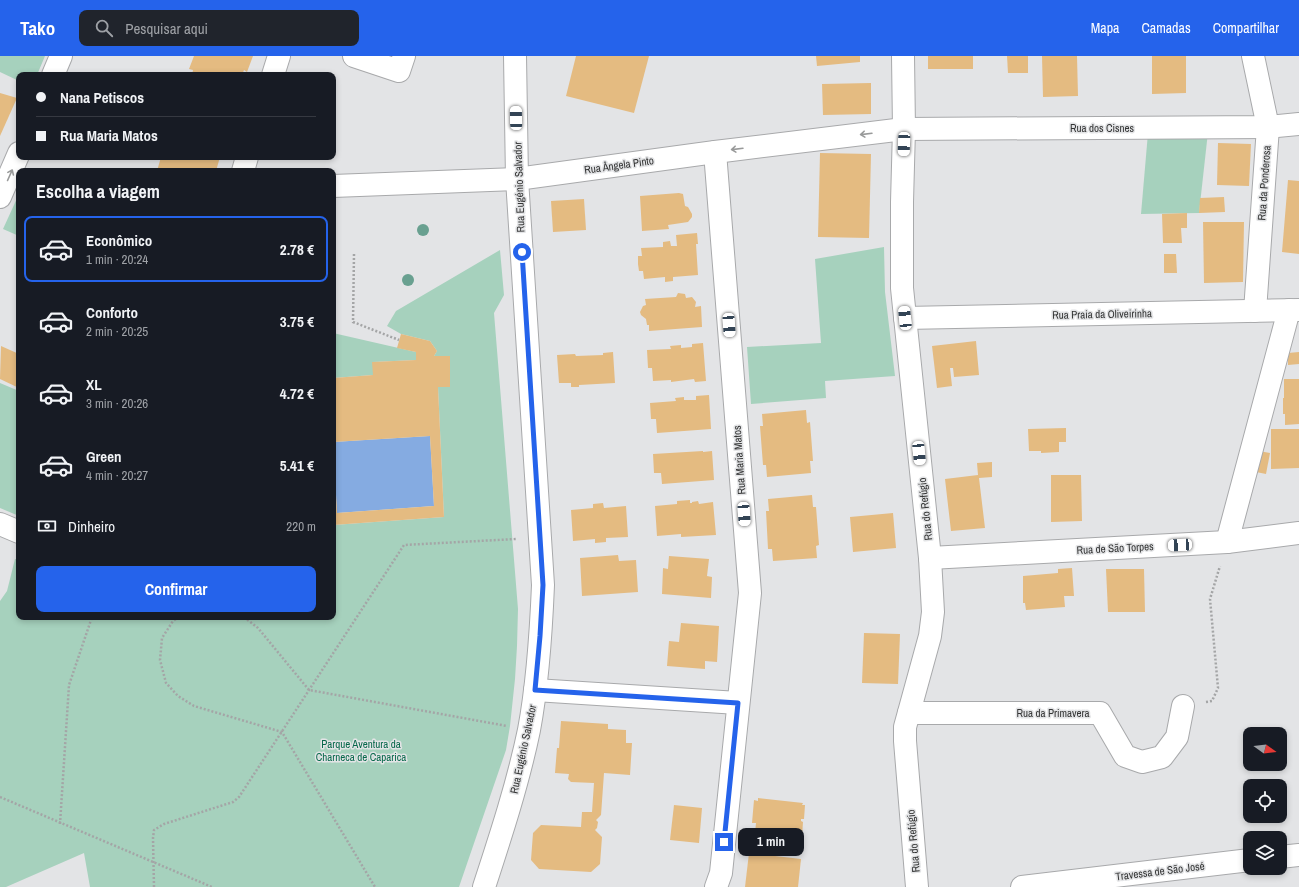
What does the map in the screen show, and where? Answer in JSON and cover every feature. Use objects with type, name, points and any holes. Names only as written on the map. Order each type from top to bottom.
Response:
[{"type":"street","points":[[54,72],[61,56]]},
{"type":"street","points":[[274,72],[279,56]]},
{"type":"street","points":[[354,56],[400,71],[404,56]]},
{"type":"street","name":"Rua Eugénio Salvador","points":[[484,887],[511,802],[529,729],[535,690],[543,585],[517,179],[515,56]]},
{"type":"street","name":"Rua do Refúgio","points":[[903,56],[904,129],[902,288],[930,558],[933,612],[924,661],[905,727],[904,741],[917,887]]},
{"type":"street","name":"Rua da Ponderosa","points":[[1253,56],[1268,127],[1255,312]]},
{"type":"street","name":"Rua dos Cisnes","points":[[904,129],[1268,127],[1299,124]]},
{"type":"street","name":"Rua Ângela Pinto","points":[[336,186],[517,179],[716,152],[904,129]]},
{"type":"street","name":"Rua Maria Matos","points":[[716,152],[750,593],[720,873],[716,887]]},
{"type":"street","points":[[0,196],[16,160]]},
{"type":"street","points":[[1227,542],[1294,310]]},
{"type":"street","name":"Rua Praia da Oliveirinha","points":[[905,318],[1294,310]]},
{"type":"street","points":[[0,524],[16,531]]},
{"type":"street","name":"Rua de São Torpes","points":[[930,558],[1227,542],[1299,533]]},
{"type":"street","points":[[535,690],[738,703]]},
{"type":"street","name":"Rua da Primavera","points":[[909,713],[1100,713],[1125,756],[1142,762],[1162,757],[1170,747],[1177,737],[1183,706]]},
{"type":"street","points":[[1287,856],[1299,855]]},
{"type":"street","name":"Travessa de São José","points":[[1022,887],[1243,861]]},
{"type":"path","points":[[354,254],[353,322],[399,340]]},
{"type":"path","points":[[154,887],[154,830],[164,824],[233,802],[239,798],[404,545],[540,536]]},
{"type":"path","points":[[1183,706],[1212,701],[1218,688],[1210,599],[1227,542]]},
{"type":"path","points":[[60,824],[69,685],[91,620]]},
{"type":"path","points":[[174,620],[162,638],[160,660],[166,683],[178,696],[194,706],[282,732],[375,887]]},
{"type":"path","points":[[248,620],[258,628],[309,690],[510,726]]},
{"type":"path","points":[[0,798],[212,887]]},
{"type":"green space","points":[[0,56],[45,56],[38,72],[16,72],[16,80],[0,72]]},
{"type":"green space","points":[[1208,132],[1199,213],[1141,214],[1148,133]]},
{"type":"green space","points":[[16,201],[16,235],[3,229]]},
{"type":"green space","points":[[884,247],[885,292],[895,376],[825,381],[826,398],[751,404],[747,347],[821,343],[815,259]]},
{"type":"green space","name":"Parque Aventura da Charneca de Caparica","points":[[500,250],[504,295],[494,313],[518,609],[515,679],[506,750],[459,887],[90,887],[84,853],[6,887],[0,887],[0,601],[7,591],[15,559],[16,620],[336,620],[336,525],[444,517],[438,387],[450,386],[450,357],[434,356],[437,351],[430,341],[401,334],[387,326],[396,311]]},
{"type":"green space","points":[[336,334],[416,352],[416,360],[373,362],[373,375],[336,378]]},
{"type":"green space","points":[[0,383],[16,390],[16,515],[0,508]]},
{"type":"water","points":[[430,436],[434,506],[337,513],[336,442]]},
{"type":"building","points":[[194,56],[253,56],[247,72],[244,70],[243,72],[193,72],[193,70],[189,69]]},
{"type":"building","points":[[576,56],[649,56],[634,113],[566,96]]},
{"type":"building","points":[[816,56],[860,56],[860,62],[817,66]]},
{"type":"building","points":[[928,56],[973,56],[973,69],[928,69]]},
{"type":"building","points":[[1007,56],[1028,56],[1028,73],[1008,73]]},
{"type":"building","points":[[1042,56],[1077,56],[1078,96],[1043,97]]},
{"type":"building","points":[[1152,56],[1186,56],[1186,93],[1152,94]]},
{"type":"building","points":[[871,83],[871,114],[823,115],[822,84]]},
{"type":"building","points":[[0,93],[16,98],[16,100],[0,136]]},
{"type":"building","points":[[1218,143],[1251,144],[1249,186],[1217,185]]},
{"type":"building","points":[[820,153],[871,154],[869,238],[818,237]]},
{"type":"building","points":[[160,160],[219,160],[217,168],[158,168]]},
{"type":"building","points":[[1288,180],[1299,181],[1299,254],[1282,252]]},
{"type":"building","points":[[683,194],[685,206],[688,207],[692,214],[692,217],[688,222],[668,225],[669,229],[642,231],[640,196]]},
{"type":"building","points":[[1224,197],[1225,212],[1199,213],[1200,198]]},
{"type":"building","points":[[584,199],[586,230],[553,232],[551,201]]},
{"type":"building","points":[[1187,213],[1187,228],[1181,228],[1182,243],[1163,243],[1162,214]]},
{"type":"building","points":[[1203,222],[1244,222],[1243,282],[1204,283]]},
{"type":"building","points":[[697,233],[698,244],[696,244],[698,275],[673,277],[673,281],[665,282],[665,277],[644,279],[643,271],[639,271],[638,264],[638,256],[642,256],[641,248],[663,247],[663,242],[670,241],[671,246],[677,246],[676,235]]},
{"type":"building","points":[[1164,254],[1176,254],[1177,273],[1164,273]]},
{"type":"building","points":[[678,293],[685,294],[686,298],[692,297],[696,302],[695,307],[701,306],[702,327],[649,331],[649,325],[647,325],[646,319],[640,312],[643,306],[646,305],[645,299],[676,297]]},
{"type":"building","points":[[401,334],[430,341],[437,351],[434,356],[450,356],[450,387],[438,387],[444,517],[336,525],[336,496],[337,513],[434,506],[430,436],[336,442],[336,378],[373,375],[372,362],[416,360],[416,352],[397,348]]},
{"type":"building","points":[[976,341],[979,375],[954,377],[953,368],[950,368],[952,386],[937,388],[932,346]]},
{"type":"building","points":[[703,343],[706,381],[695,382],[694,379],[671,382],[671,380],[653,381],[652,368],[648,368],[647,350],[671,349],[670,346],[681,345],[681,348],[692,347],[692,344]]},
{"type":"building","points":[[1,346],[16,353],[16,387],[0,379]]},
{"type":"building","points":[[613,352],[615,383],[579,385],[579,387],[571,387],[571,383],[559,383],[557,355],[603,355],[603,353]]},
{"type":"building","points":[[1299,352],[1299,364],[1288,365],[1288,353]]},
{"type":"building","points":[[1284,379],[1299,379],[1299,424],[1285,425],[1285,414],[1283,414]]},
{"type":"building","points":[[709,395],[711,429],[657,433],[656,419],[651,419],[650,403],[676,401],[675,398],[684,397],[684,400],[696,400],[696,396]]},
{"type":"building","points":[[806,410],[807,423],[810,422],[813,461],[810,461],[811,473],[767,477],[766,465],[763,465],[760,426],[763,426],[762,414]]},
{"type":"building","points":[[1066,428],[1066,442],[1059,442],[1059,452],[1041,453],[1041,451],[1029,451],[1028,429]]},
{"type":"building","points":[[1271,429],[1299,429],[1299,468],[1271,469]]},
{"type":"building","points":[[712,451],[714,480],[662,484],[661,473],[654,473],[653,454]]},
{"type":"building","points":[[1259,451],[1270,453],[1266,474],[1256,472]]},
{"type":"building","points":[[992,462],[992,477],[979,478],[985,528],[951,531],[945,479],[978,475],[977,463]]},
{"type":"building","points":[[1051,475],[1081,475],[1082,521],[1051,522]]},
{"type":"building","points":[[812,495],[813,507],[816,507],[819,545],[816,546],[817,558],[773,561],[772,549],[768,549],[766,511],[769,511],[768,499]]},
{"type":"building","points":[[690,500],[690,503],[698,501],[699,504],[713,502],[716,535],[681,537],[681,534],[657,536],[655,506],[677,504],[677,501]]},
{"type":"building","points":[[603,503],[604,508],[626,506],[628,537],[606,538],[606,542],[595,543],[595,539],[573,541],[571,510],[593,508],[593,504]]},
{"type":"building","points":[[893,513],[896,548],[853,552],[850,517]]},
{"type":"building","points":[[618,555],[619,561],[636,560],[638,592],[582,596],[580,558]]},
{"type":"building","points":[[669,556],[709,559],[707,576],[712,577],[711,598],[662,594],[663,568],[668,569]]},
{"type":"building","points":[[1072,568],[1074,596],[1064,596],[1065,607],[1026,610],[1025,603],[1023,603],[1023,576],[1058,573],[1058,569]]},
{"type":"building","points":[[1106,569],[1144,569],[1145,612],[1108,612]]},
{"type":"building","points":[[681,623],[719,626],[717,662],[705,661],[705,669],[667,666],[669,641],[679,642]]},
{"type":"building","points":[[864,633],[900,634],[898,684],[862,683]]},
{"type":"building","points":[[561,721],[608,724],[608,729],[626,730],[626,743],[632,743],[630,775],[604,773],[601,815],[596,820],[598,822],[595,830],[602,837],[600,864],[591,872],[539,869],[531,860],[533,833],[541,825],[581,827],[582,812],[592,812],[594,783],[571,782],[568,779],[569,774],[555,773]]},
{"type":"building","points":[[758,798],[803,803],[802,805],[805,805],[804,819],[801,819],[803,822],[802,836],[755,833],[756,823],[752,823],[754,800],[758,801]]},
{"type":"building","points":[[674,805],[702,808],[699,843],[670,840]]},
{"type":"building","points":[[749,853],[801,859],[798,887],[745,887]]},
{"type":"route","points":[[522,252],[543,585],[535,690],[738,703],[724,842]]}]
